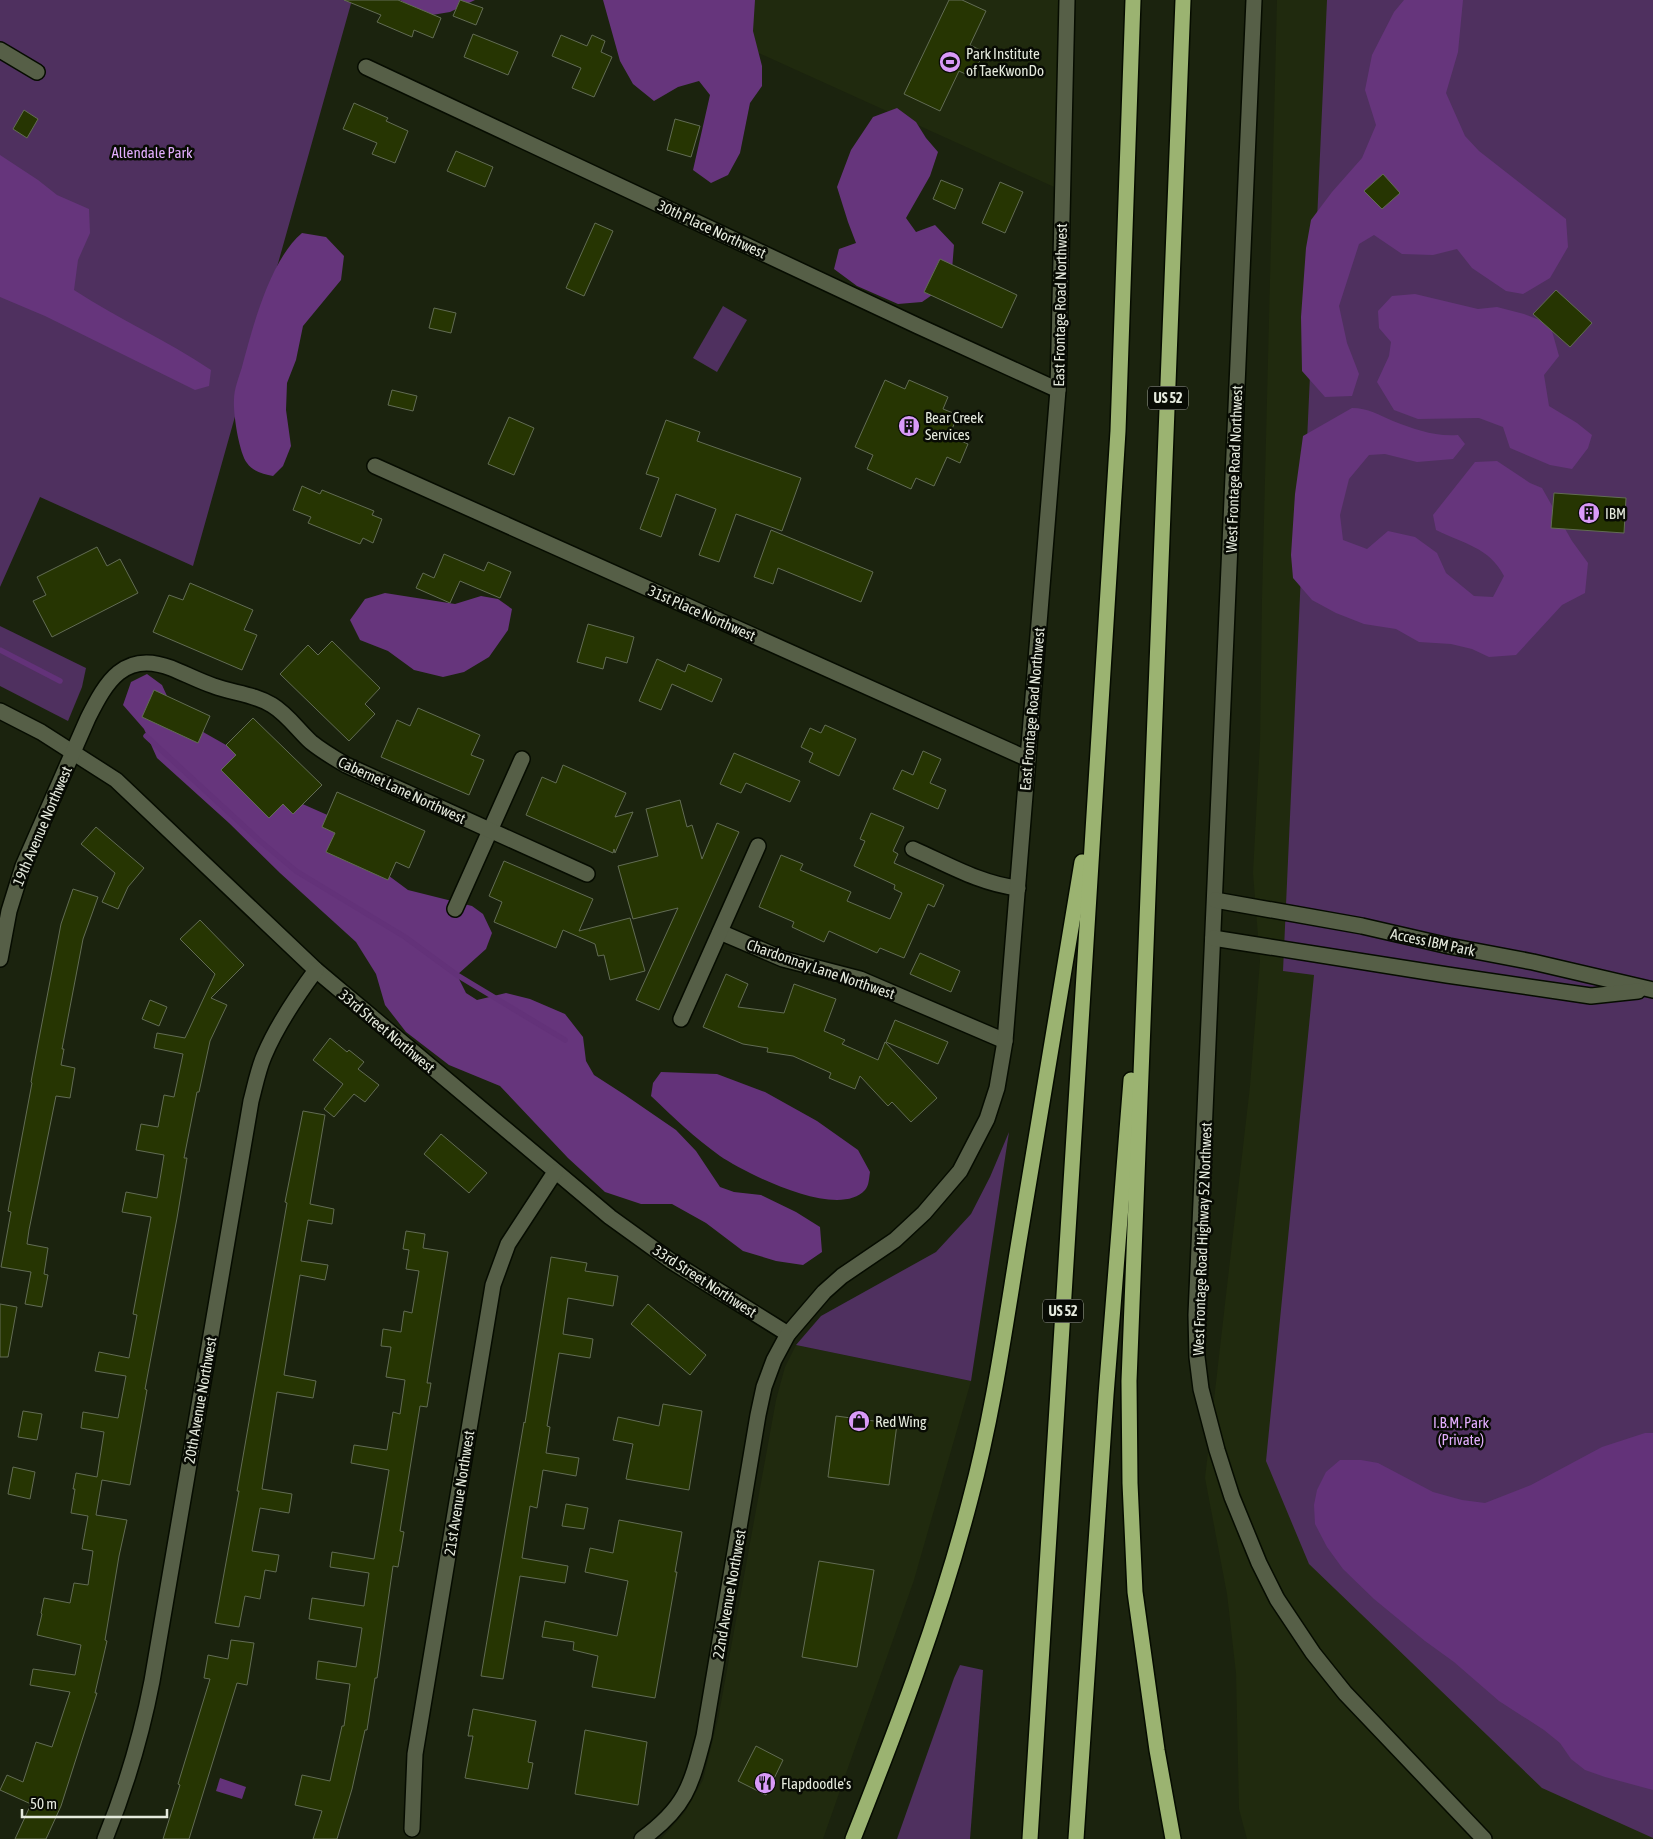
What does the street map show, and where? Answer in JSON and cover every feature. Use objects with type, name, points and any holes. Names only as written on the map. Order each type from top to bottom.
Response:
[{"type":"highway","name":"US 52","points":[[1030,1839],[1118,431],[1133,0]]},
{"type":"highway","name":"US 52","points":[[1076,1839],[1106,1396],[1153,796],[1183,0]]},
{"type":"highway","points":[[853,1839],[898,1724],[920,1660],[947,1580],[977,1472],[995,1385],[1096,784]]},
{"type":"highway","points":[[1153,796],[1129,1381],[1130,1483],[1136,1592],[1156,1750],[1173,1839]]},
{"type":"street","name":"East Frontage Road Northwest","points":[[788,1334],[824,1292],[842,1276],[894,1240],[924,1213],[960,1171],[987,1119],[997,1088],[1005,1042],[1058,390],[1067,0]]},
{"type":"street","name":"West Frontage Road Northwest","points":[[1213,938],[1254,0]]},
{"type":"street","points":[[0,50],[37,72]]},
{"type":"street","name":"30th Place Northwest","points":[[366,67],[1058,390]]},
{"type":"street","name":"31st Place Northwest","points":[[375,466],[1028,759]]},
{"type":"street","name":"Cabernet Lane Northwest","points":[[74,752],[98,698],[111,678],[119,671],[128,667],[142,664],[158,664],[217,688],[243,693],[260,699],[285,715],[311,742],[339,761],[587,874]]},
{"type":"street","name":"33rd Street Northwest","points":[[0,711],[41,732],[116,780],[316,970],[610,1217],[671,1261],[788,1334]]},
{"type":"street","name":"19th Avenue Northwest","points":[[0,959],[9,911],[24,866],[74,752]]},
{"type":"street","points":[[454,909],[522,759]]},
{"type":"street","points":[[681,1019],[758,846]]},
{"type":"street","points":[[914,849],[985,881],[1001,886],[1018,888]]},
{"type":"street","name":"Access IBM Park","points":[[1215,900],[1362,926],[1449,946],[1533,962],[1651,990]]},
{"type":"street","name":"Chardonnay Lane Northwest","points":[[720,932],[783,959],[860,979],[1005,1042]]},
{"type":"street","name":"Access IBM Park","points":[[1213,938],[1447,976],[1591,996],[1651,990]]},
{"type":"street","name":"West Frontage Road Highway 52 Northwest","points":[[1213,938],[1196,1315],[1200,1389],[1217,1450],[1232,1497],[1259,1563],[1277,1599],[1296,1629],[1345,1693],[1484,1839]]},
{"type":"street","name":"20th Avenue Northwest","points":[[105,1839],[130,1776],[143,1726],[251,1101],[263,1058],[275,1032],[286,1012],[316,970]]},
{"type":"street","name":"21st Avenue Northwest","points":[[412,1829],[415,1754],[493,1285],[508,1244],[555,1172]]},
{"type":"street","name":"22nd Avenue Northwest","points":[[642,1839],[676,1809],[689,1789],[694,1775],[704,1736],[764,1387],[774,1360],[788,1334]]},
{"type":"shaded area","points":[[400,0],[475,0],[450,12],[426,16]]},
{"type":"shaded area","points":[[603,0],[755,0],[753,31],[762,66],[762,86],[750,103],[740,153],[728,175],[711,183],[693,170],[710,95],[699,81],[678,87],[654,101],[633,84],[620,61]]},
{"type":"shaded area","points":[[700,0],[1067,0],[1063,191],[690,22]]},
{"type":"shaded area","name":"I.B.M. Park (Private)","points":[[1277,0],[1653,0],[1653,1839],[1247,1839],[1239,1809],[1236,1673],[1227,1594],[1205,1478],[1250,1086],[1260,961],[1253,873],[1260,742]]},
{"type":"shaded area","points":[[1404,0],[1463,0],[1458,52],[1446,93],[1465,136],[1479,151],[1566,219],[1568,247],[1550,278],[1523,294],[1506,291],[1472,268],[1457,249],[1433,255],[1402,254],[1374,235],[1359,244],[1339,306],[1347,343],[1359,374],[1352,396],[1325,397],[1302,371],[1301,317],[1306,248],[1311,220],[1332,192],[1362,158],[1376,125],[1365,90],[1372,55],[1394,12]]},
{"type":"shaded area","points":[[897,108],[916,122],[938,152],[930,176],[906,218],[916,232],[935,225],[954,245],[952,270],[945,286],[922,302],[898,304],[857,286],[834,269],[839,249],[856,243],[837,187],[851,150],[873,117]]},
{"type":"shaded area","points":[[0,155],[57,195],[89,209],[90,233],[78,260],[74,290],[211,370],[209,386],[195,390],[45,316],[0,297]]},
{"type":"shaded area","points":[[302,233],[326,237],[344,256],[341,280],[303,326],[296,360],[287,383],[286,410],[291,446],[283,466],[273,476],[255,471],[244,458],[239,442],[234,396],[264,295],[281,260]]},
{"type":"shaded area","points":[[1415,294],[1478,309],[1497,307],[1524,314],[1550,324],[1559,356],[1544,375],[1549,406],[1577,423],[1592,435],[1588,448],[1572,469],[1550,465],[1510,448],[1503,427],[1479,418],[1418,419],[1394,410],[1377,382],[1389,356],[1391,342],[1379,328],[1378,311],[1392,296]]},
{"type":"shaded area","points":[[1352,408],[1368,411],[1425,432],[1441,435],[1458,435],[1465,444],[1453,459],[1417,462],[1385,454],[1369,455],[1349,479],[1340,515],[1343,540],[1367,549],[1388,531],[1415,537],[1437,553],[1446,573],[1474,596],[1493,597],[1504,576],[1498,566],[1475,547],[1436,530],[1433,515],[1475,462],[1497,461],[1530,483],[1542,488],[1572,541],[1588,563],[1585,593],[1562,605],[1516,655],[1489,657],[1472,649],[1451,644],[1419,642],[1396,629],[1364,624],[1336,613],[1312,600],[1293,578],[1291,555],[1295,494],[1303,436]]},
{"type":"shaded area","points":[[385,593],[455,604],[481,596],[498,599],[512,609],[508,630],[489,657],[464,672],[443,677],[414,670],[388,651],[360,640],[350,620],[365,599]]},
{"type":"shaded area","points":[[147,674],[162,685],[173,709],[189,724],[226,745],[289,798],[341,821],[377,867],[408,890],[472,906],[483,914],[492,933],[486,949],[457,975],[466,993],[477,1000],[506,993],[530,999],[565,1014],[583,1037],[586,1061],[594,1075],[676,1130],[696,1151],[720,1187],[734,1192],[761,1195],[796,1212],[820,1227],[822,1252],[803,1265],[776,1261],[743,1251],[706,1223],[672,1204],[641,1204],[605,1192],[568,1158],[500,1086],[449,1065],[406,1032],[385,1005],[376,974],[356,942],[157,758],[144,729],[123,705],[131,682]]},
{"type":"shaded area","points":[[661,1072],[717,1074],[765,1092],[817,1121],[858,1150],[870,1172],[869,1182],[865,1190],[852,1198],[835,1200],[814,1197],[771,1183],[733,1164],[702,1142],[651,1096],[653,1083]]},
{"type":"shaded area","points":[[796,1345],[971,1381],[914,1580],[823,1839],[661,1839],[685,1812],[703,1780],[718,1719],[776,1400],[785,1367]]},
{"type":"shaded area","points":[[1645,1433],[1653,1433],[1653,1790],[1585,1770],[1571,1759],[1560,1743],[1544,1730],[1499,1701],[1454,1662],[1374,1599],[1343,1569],[1327,1547],[1315,1524],[1314,1505],[1317,1490],[1326,1472],[1340,1460],[1361,1460],[1378,1463],[1433,1492],[1462,1500],[1485,1503],[1531,1485],[1602,1447]]},
{"type":"shaded area","points":[[220,1778],[246,1787],[242,1799],[216,1791]]},
{"type":"green space","name":"Allendale Park","points":[[0,0],[352,0],[193,566],[40,497],[0,587]]},
{"type":"green space","name":"I.B.M. Park (Private)","points":[[1327,0],[1653,0],[1653,1838],[1542,1788],[1309,1564],[1266,1461],[1314,975],[1283,971]]},
{"type":"green space","points":[[723,306],[747,320],[717,372],[693,358]]},
{"type":"green space","points":[[0,626],[86,668],[82,687],[68,721],[0,686]]},
{"type":"green space","points":[[1009,1132],[971,1381],[796,1345],[821,1316],[936,1252],[971,1214],[990,1177]]},
{"type":"green space","points":[[960,1665],[983,1670],[970,1839],[897,1839],[954,1678]]},
{"type":"building","points":[[344,0],[398,0],[441,18],[433,38],[414,30],[412,37],[377,22],[381,15]]},
{"type":"building","points":[[460,0],[483,8],[476,25],[453,16]]},
{"type":"building","name":"Park Institute of TaeKwonDo","points":[[949,0],[962,0],[986,11],[970,45],[984,52],[972,77],[959,71],[940,111],[904,94]]},
{"type":"building","points":[[473,34],[518,52],[508,75],[464,57]]},
{"type":"building","points":[[561,35],[587,46],[592,35],[605,41],[601,52],[612,57],[594,97],[572,88],[581,68],[552,56]]},
{"type":"building","points":[[354,103],[388,118],[386,121],[408,131],[395,163],[372,154],[377,143],[343,129]]},
{"type":"building","points":[[24,110],[38,119],[27,138],[13,129]]},
{"type":"building","points":[[675,119],[700,126],[691,157],[667,150]]},
{"type":"building","points":[[456,151],[493,167],[485,187],[447,171]]},
{"type":"building","points":[[1383,174],[1400,193],[1382,209],[1364,191]]},
{"type":"building","points":[[941,180],[963,189],[955,209],[933,199]]},
{"type":"building","points":[[1000,182],[1023,192],[1005,233],[982,223]]},
{"type":"building","points":[[595,223],[613,231],[584,296],[566,288]]},
{"type":"building","points":[[940,259],[1017,295],[1002,328],[924,292]]},
{"type":"building","points":[[1556,290],[1592,323],[1570,347],[1533,314]]},
{"type":"building","points":[[434,308],[456,313],[451,333],[429,328]]},
{"type":"building","name":"Bear Creek Services","points":[[885,380],[905,389],[909,380],[948,397],[943,409],[958,415],[949,436],[968,444],[960,463],[947,457],[934,486],[916,478],[911,489],[867,469],[873,455],[855,447]]},
{"type":"building","points":[[392,390],[417,396],[413,411],[388,405]]},
{"type":"building","points":[[509,417],[534,428],[514,475],[488,464]]},
{"type":"building","points":[[666,420],[700,432],[697,441],[801,478],[782,531],[736,514],[719,562],[699,555],[716,509],[676,494],[661,537],[640,529],[659,478],[646,474]]},
{"type":"building","points":[[302,486],[320,494],[322,490],[374,511],[372,515],[382,519],[373,543],[363,538],[360,544],[308,523],[311,517],[293,510]]},
{"type":"building","name":"IBM","points":[[1554,493],[1626,498],[1624,533],[1551,528]]},
{"type":"building","points":[[771,530],[873,572],[861,602],[778,568],[773,584],[754,577]]},
{"type":"building","points":[[97,547],[107,566],[120,559],[138,593],[52,637],[33,601],[46,595],[37,577]]},
{"type":"building","points":[[444,554],[484,571],[488,562],[511,572],[500,598],[460,581],[450,603],[416,588],[423,573],[434,578]]},
{"type":"building","points":[[190,583],[253,610],[244,630],[257,635],[242,670],[153,632],[169,595],[183,600]]},
{"type":"building","points":[[588,624],[634,637],[627,663],[606,657],[603,669],[577,662]]},
{"type":"building","points":[[332,641],[380,688],[365,704],[375,714],[349,741],[280,674],[308,645],[318,655]]},
{"type":"building","points":[[657,659],[685,672],[688,664],[722,679],[712,702],[672,684],[661,710],[639,701]]},
{"type":"building","points":[[154,690],[210,716],[198,743],[142,717]]},
{"type":"building","points":[[418,708],[480,735],[471,755],[484,760],[469,795],[381,757],[397,720],[410,726]]},
{"type":"building","points":[[253,718],[322,785],[293,814],[283,804],[269,818],[221,770],[236,755],[226,745]]},
{"type":"building","points":[[825,725],[856,739],[839,776],[809,762],[813,753],[801,747],[810,728],[821,733]]},
{"type":"building","points":[[923,751],[941,759],[930,783],[946,790],[938,809],[893,789],[902,770],[913,775]]},
{"type":"building","points":[[734,753],[800,781],[790,802],[746,783],[741,793],[720,784]]},
{"type":"building","points":[[563,765],[626,793],[615,817],[633,812],[615,853],[614,849],[613,853],[526,815],[542,777],[556,783]]},
{"type":"building","points":[[337,792],[425,831],[409,868],[396,862],[388,880],[326,852],[335,833],[322,827]]},
{"type":"building","points":[[680,800],[687,827],[692,825],[702,859],[717,823],[739,832],[659,1010],[636,1000],[678,908],[633,919],[618,866],[658,856],[646,809]]},
{"type":"building","points":[[871,813],[904,827],[893,851],[898,854],[894,863],[944,885],[934,907],[928,904],[904,958],[880,948],[877,953],[829,931],[824,942],[792,927],[794,922],[759,907],[781,855],[803,864],[800,870],[851,892],[847,901],[890,919],[902,893],[894,889],[895,885],[854,866],[865,841],[860,839]]},
{"type":"building","points":[[96,827],[144,868],[128,887],[118,909],[102,902],[115,873],[81,844]]},
{"type":"building","points":[[504,861],[593,899],[579,931],[630,918],[645,971],[610,980],[604,955],[598,956],[595,944],[563,930],[556,948],[494,922],[502,902],[489,896]]},
{"type":"building","points":[[73,889],[98,897],[83,939],[62,1049],[64,1049],[61,1065],[75,1068],[70,1098],[56,1096],[27,1244],[48,1248],[44,1274],[48,1275],[42,1307],[25,1304],[31,1272],[1,1267],[11,1212],[8,1211],[38,1044],[61,924]]},
{"type":"building","points":[[200,920],[244,965],[211,998],[227,1005],[210,1041],[199,1092],[197,1092],[184,1158],[187,1158],[145,1389],[147,1390],[130,1485],[102,1480],[96,1515],[127,1520],[105,1640],[107,1641],[95,1693],[97,1693],[61,1806],[46,1839],[15,1839],[31,1804],[0,1790],[7,1775],[23,1782],[36,1742],[52,1747],[70,1692],[30,1685],[33,1669],[75,1675],[81,1645],[37,1635],[44,1598],[70,1603],[74,1583],[88,1585],[93,1551],[82,1549],[88,1516],[71,1513],[75,1489],[73,1489],[76,1473],[97,1477],[104,1432],[81,1428],[83,1412],[118,1418],[126,1376],[95,1371],[99,1352],[129,1358],[137,1315],[133,1314],[151,1217],[122,1212],[126,1192],[157,1198],[164,1155],[136,1150],[141,1124],[158,1127],[164,1095],[174,1097],[183,1054],[154,1048],[157,1033],[185,1038],[215,974],[180,939]]},
{"type":"building","points":[[920,953],[960,971],[951,992],[910,974]]},
{"type":"building","points":[[726,974],[748,984],[738,1007],[784,1013],[794,984],[836,999],[824,1031],[845,1040],[842,1044],[878,1060],[885,1042],[937,1098],[911,1122],[892,1102],[888,1106],[860,1076],[855,1089],[829,1078],[831,1073],[793,1056],[767,1052],[768,1048],[743,1044],[703,1027]]},
{"type":"building","points":[[150,1000],[167,1007],[159,1026],[142,1019]]},
{"type":"building","points":[[895,1020],[948,1042],[938,1064],[886,1042]]},
{"type":"building","points":[[330,1038],[347,1052],[349,1050],[364,1062],[358,1069],[379,1085],[365,1102],[354,1094],[334,1117],[324,1109],[343,1084],[313,1060]]},
{"type":"building","points":[[303,1111],[325,1115],[310,1204],[334,1209],[332,1224],[308,1220],[301,1261],[328,1265],[325,1280],[300,1275],[284,1375],[316,1381],[313,1398],[277,1392],[262,1489],[292,1494],[289,1513],[260,1508],[252,1551],[279,1555],[276,1572],[265,1570],[260,1599],[245,1596],[239,1627],[215,1623],[287,1203],[285,1202]]},
{"type":"building","points":[[441,1134],[487,1173],[469,1193],[424,1154]]},
{"type":"building","points":[[406,1231],[425,1234],[423,1248],[448,1252],[427,1383],[431,1383],[427,1407],[420,1406],[400,1531],[404,1532],[398,1567],[393,1566],[377,1678],[375,1678],[367,1730],[365,1730],[352,1789],[337,1839],[313,1839],[322,1811],[295,1805],[302,1775],[330,1781],[342,1726],[344,1726],[350,1684],[316,1679],[318,1661],[356,1667],[362,1628],[309,1619],[312,1598],[364,1606],[369,1573],[330,1567],[332,1552],[374,1559],[389,1470],[351,1463],[354,1445],[387,1450],[393,1412],[400,1414],[405,1380],[386,1377],[391,1347],[381,1346],[383,1329],[401,1332],[404,1311],[412,1313],[419,1271],[406,1269],[409,1250],[403,1249]]},
{"type":"building","points":[[551,1257],[587,1263],[585,1271],[618,1276],[613,1306],[568,1298],[563,1334],[593,1339],[590,1358],[559,1353],[547,1426],[550,1427],[546,1453],[579,1458],[576,1476],[543,1470],[537,1508],[530,1506],[522,1558],[568,1566],[565,1583],[520,1576],[503,1679],[481,1676],[525,1423]]},
{"type":"building","points":[[0,1304],[17,1307],[8,1357],[0,1357]]},
{"type":"building","points":[[648,1304],[706,1355],[690,1375],[631,1324]]},
{"type":"building","points":[[663,1404],[702,1411],[689,1490],[626,1479],[633,1444],[613,1440],[618,1417],[659,1426]]},
{"type":"building","points":[[23,1411],[42,1414],[37,1440],[18,1437]]},
{"type":"building","points":[[836,1416],[897,1424],[889,1485],[828,1477]]},
{"type":"building","points":[[13,1467],[35,1472],[30,1499],[8,1494]]},
{"type":"building","points":[[566,1504],[588,1508],[584,1529],[562,1526]]},
{"type":"building","points":[[619,1520],[682,1532],[655,1698],[592,1687],[598,1656],[573,1650],[574,1642],[542,1637],[545,1621],[617,1636],[628,1581],[585,1572],[590,1548],[613,1553]]},
{"type":"building","points":[[819,1561],[874,1570],[857,1667],[802,1657]]},
{"type":"building","points":[[231,1640],[254,1643],[247,1685],[237,1683],[189,1839],[163,1839],[210,1679],[204,1678],[208,1655],[228,1659]]},
{"type":"building","points":[[473,1709],[536,1721],[528,1762],[533,1763],[528,1789],[465,1778],[473,1736],[468,1736]]},
{"type":"building","points":[[585,1730],[647,1742],[638,1805],[575,1794]]},
{"type":"building","points":[[756,1746],[783,1760],[766,1795],[738,1781]]},
{"type":"waterway","points":[[0,650],[60,681]]},
{"type":"waterway","points":[[146,736],[259,840],[296,871],[405,937],[457,975],[565,1040]]},
{"type":"place","name":"Park Institute of TaeKwonDo","points":[[950,62]]},
{"type":"place","name":"Bear Creek Services","points":[[909,426]]},
{"type":"place","name":"IBM","points":[[1589,513]]},
{"type":"place","name":"Red Wing","points":[[859,1421]]},
{"type":"place","name":"Flapdoodle's","points":[[765,1783]]}]
